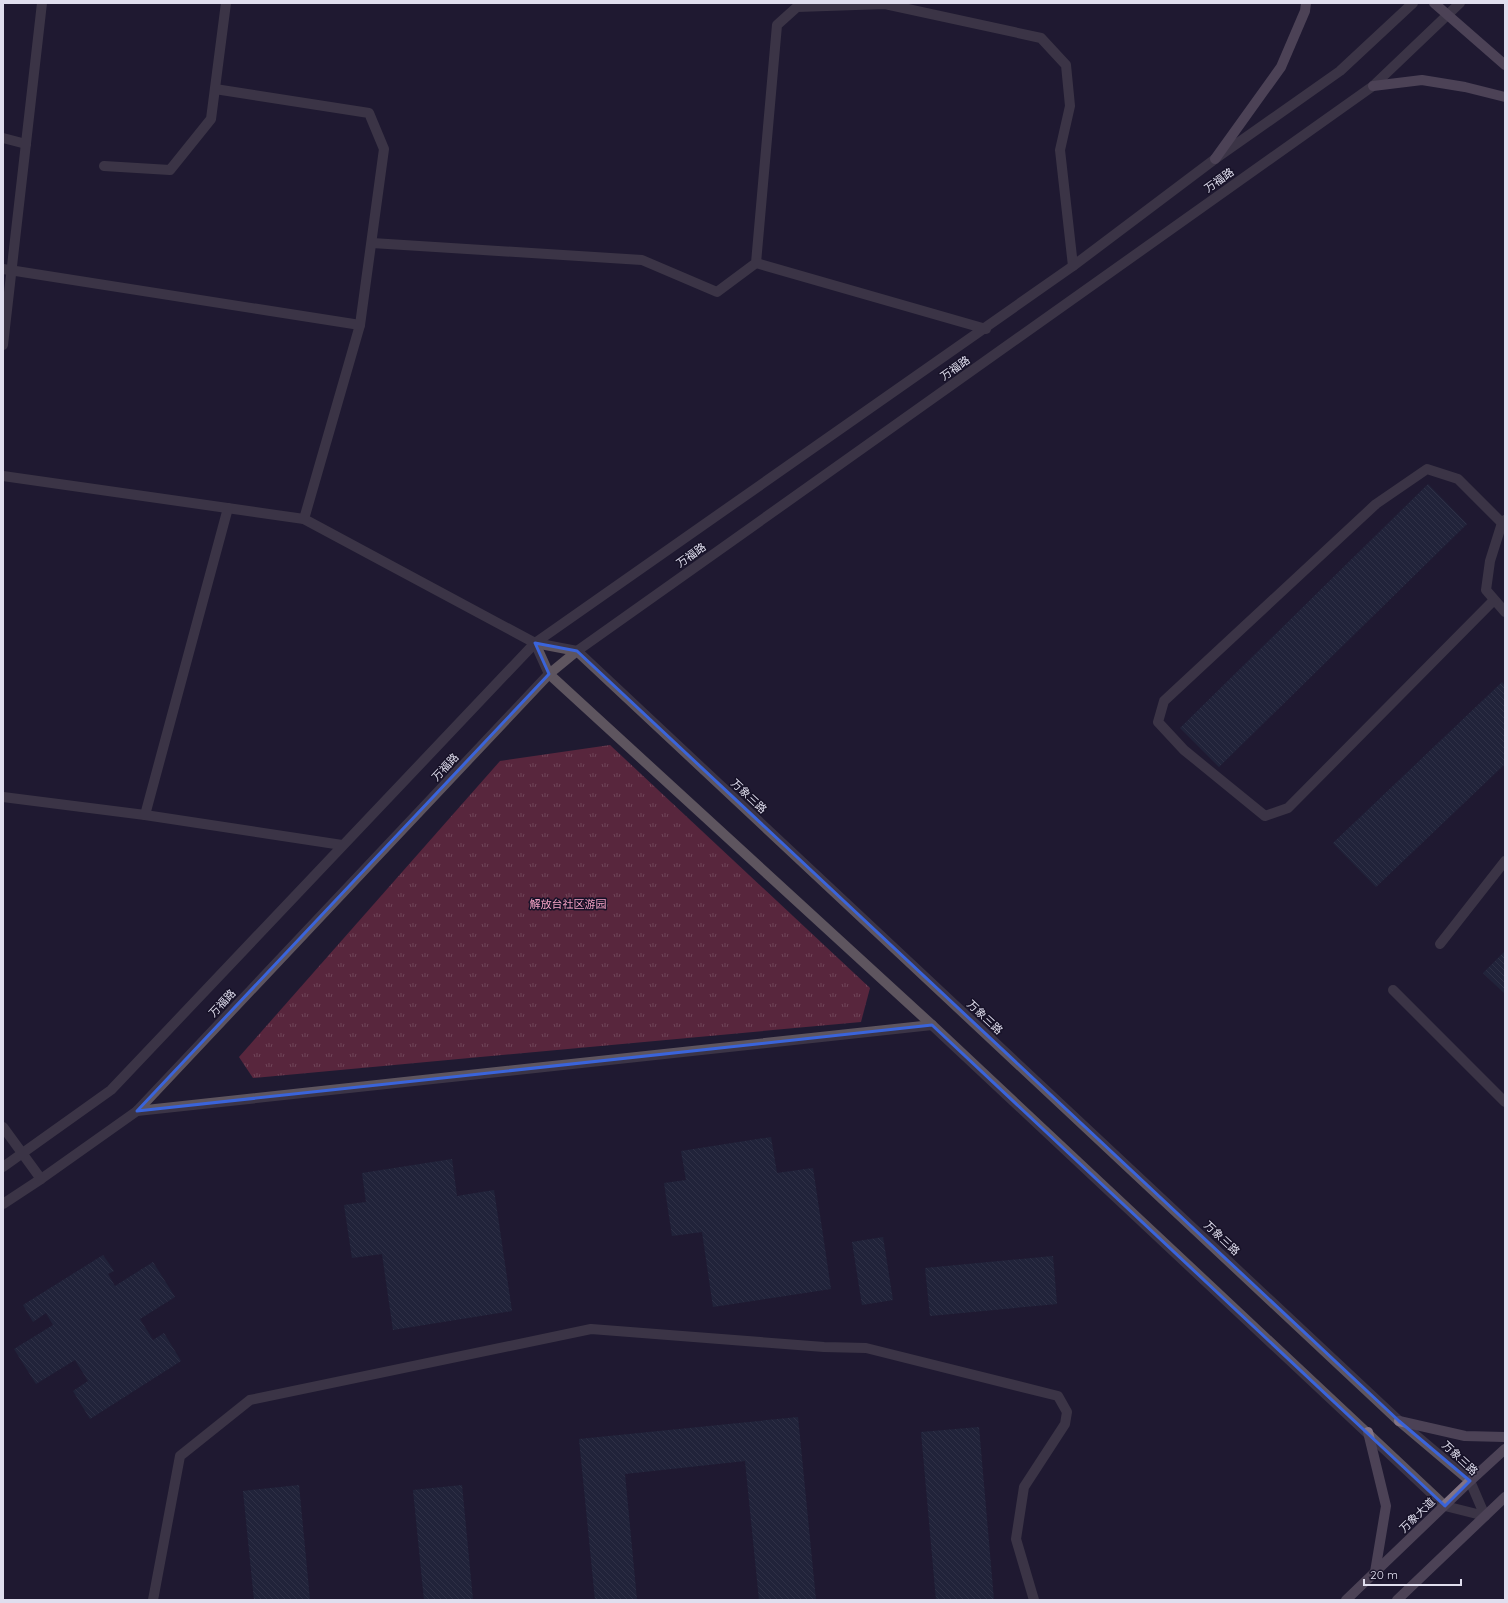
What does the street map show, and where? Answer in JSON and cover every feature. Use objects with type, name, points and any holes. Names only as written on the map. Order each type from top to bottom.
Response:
[{"type":"main road","points":[[1215,159],[1281,67],[1305,11],[1306,3]]},
{"type":"main road","points":[[1434,3],[1505,65]]},
{"type":"main road","points":[[1373,86],[1422,80],[1465,87],[1505,97]]},
{"type":"main road","points":[[1399,1421],[1465,1436],[1505,1437]]},
{"type":"main road","points":[[1368,1432],[1386,1506],[1375,1572]]},
{"type":"main road","name":"万象大道","points":[[1346,1600],[1505,1449]]},
{"type":"main road","points":[[1397,1600],[1505,1497]]},
{"type":"street","points":[[3,344],[7,270],[26,144],[42,3]]},
{"type":"street","points":[[104,166],[170,170],[211,119],[226,3]]},
{"type":"street","name":"万福路","points":[[3,1167],[110,1090],[535,643],[986,329],[1073,266],[1215,159],[1340,71],[1413,3]]},
{"type":"street","name":"万福路","points":[[3,1204],[137,1111],[549,674],[577,651],[1373,86],[1460,3]]},
{"type":"street","points":[[372,242],[642,260],[717,292],[756,262],[777,25],[797,7],[885,4],[1041,38],[1066,65],[1070,106],[1060,150],[1073,266]]},
{"type":"street","points":[[215,89],[369,113],[384,149],[360,325],[304,519]]},
{"type":"street","points":[[3,138],[26,144]]},
{"type":"street","points":[[756,262],[986,329]]},
{"type":"street","points":[[7,270],[360,325]]},
{"type":"street","points":[[1494,600],[1288,808],[1265,816],[1184,750],[1158,722],[1164,701],[1376,504],[1427,469],[1458,479],[1503,521],[1490,561],[1486,590],[1505,612]]},
{"type":"street","points":[[3,476],[304,519],[535,643],[577,651]]},
{"type":"street","points":[[145,815],[228,508]]},
{"type":"street","points":[[535,643],[549,674],[932,1025],[1368,1432],[1444,1506],[1485,1516]]},
{"type":"street","name":"万象三路","points":[[577,651],[1399,1421],[1470,1481],[1485,1516]]},
{"type":"street","points":[[3,797],[145,815],[342,845]]},
{"type":"street","points":[[1440,944],[1505,861]]},
{"type":"street","points":[[1393,990],[1504,1099]]},
{"type":"street","points":[[137,1111],[932,1025]]},
{"type":"street","points":[[3,1127],[41,1179]]},
{"type":"street","points":[[152,1600],[180,1456],[250,1400],[591,1329],[824,1347],[866,1348],[1058,1396],[1067,1412],[1065,1424],[1024,1488],[1016,1539],[1034,1600]]},
{"type":"highlighted area","points":[[535,643],[577,651],[1399,1421],[1470,1481],[1445,1506],[932,1025],[137,1111],[549,674]]},
{"type":"green space","name":"解放台社区游园","points":[[610,745],[870,988],[861,1022],[253,1078],[239,1057],[500,761]]},
{"type":"building","points":[[1428,484],[1467,524],[1219,767],[1180,728]]},
{"type":"building","points":[[1502,682],[1505,686],[1505,764],[1376,887],[1333,843]]},
{"type":"building","points":[[1505,951],[1505,994],[1483,973]]},
{"type":"building","points":[[771,1137],[777,1173],[813,1168],[831,1289],[713,1307],[702,1232],[672,1236],[664,1183],[686,1180],[681,1151]]},
{"type":"building","points":[[452,1159],[457,1196],[494,1190],[512,1311],[393,1330],[382,1254],[352,1258],[344,1205],[366,1202],[362,1173]]},
{"type":"building","points":[[883,1237],[893,1300],[862,1305],[852,1242]]},
{"type":"building","points":[[103,1255],[114,1271],[108,1274],[115,1286],[153,1262],[175,1297],[140,1319],[153,1340],[164,1333],[181,1361],[90,1419],[73,1391],[88,1381],[75,1360],[36,1384],[14,1349],[53,1325],[46,1313],[33,1322],[23,1305]]},
{"type":"building","points":[[1053,1256],[1057,1304],[930,1316],[925,1268]]},
{"type":"building","points":[[798,1417],[816,1600],[759,1600],[745,1461],[625,1474],[637,1600],[595,1600],[579,1439]]},
{"type":"building","points":[[979,1427],[994,1600],[936,1600],[921,1432]]},
{"type":"building","points":[[299,1485],[310,1600],[254,1600],[243,1491]]},
{"type":"building","points":[[462,1485],[473,1600],[424,1600],[413,1490]]}]
